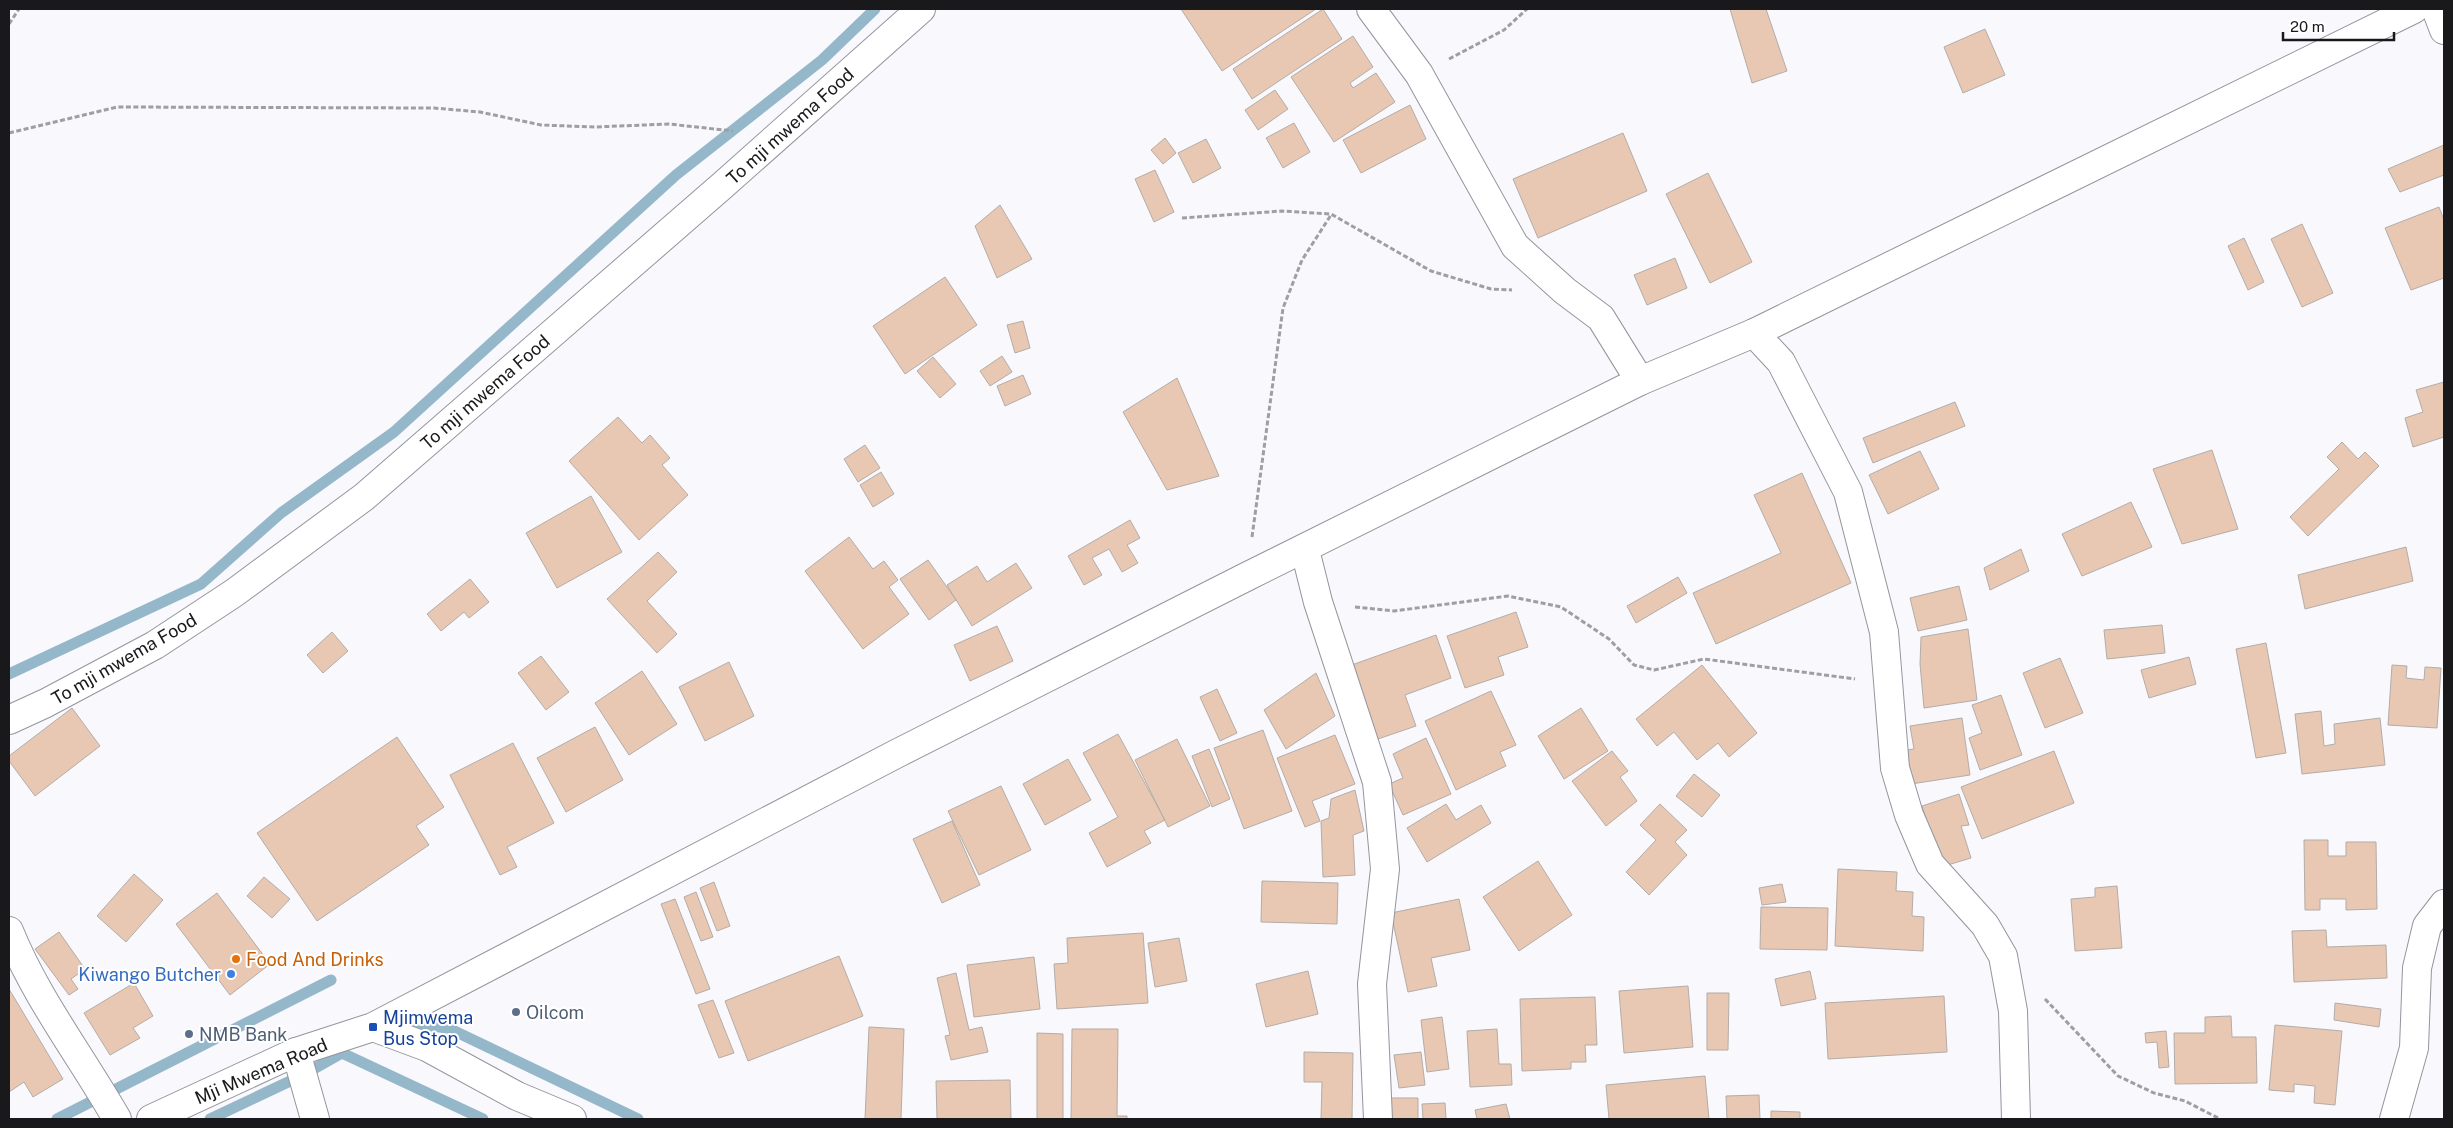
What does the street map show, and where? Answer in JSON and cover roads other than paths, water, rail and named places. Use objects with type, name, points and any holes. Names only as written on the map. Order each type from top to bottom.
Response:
[{"type":"street","name":"To mji mwema Food","points":[[9,720],[46,703],[156,645],[234,593],[364,497],[921,9]]},
{"type":"street","points":[[1371,9],[1419,74],[1515,246],[1565,292],[1601,318],[1640,382]]},
{"type":"street","name":"Mji Mwema Road","points":[[151,1119],[296,1052],[373,1026],[879,763],[1246,577],[1305,550],[1640,382],[1754,332],[2414,9]]},
{"type":"street","points":[[2436,9],[2444,30]]},
{"type":"street","points":[[1754,332],[1781,362],[1848,492],[1884,632],[1894,768],[1909,815],[1930,864],[1985,925],[2003,956],[2013,1011],[2016,1119]]},
{"type":"street","points":[[1305,550],[1318,602],[1376,782],[1385,869],[1372,984],[1378,1119]]},
{"type":"street","points":[[2394,1119],[2414,1048],[2417,968],[2427,926],[2444,904]]},
{"type":"street","points":[[9,931],[23,965],[117,1119]]},
{"type":"street","points":[[373,1026],[427,1047],[517,1096],[572,1119]]},
{"type":"street","points":[[296,1052],[316,1119]]},
{"type":"waterway","points":[[9,674],[201,584],[281,513],[394,432],[676,175],[822,60],[875,9]]},
{"type":"waterway","points":[[57,1119],[331,980]]},
{"type":"waterway","points":[[405,1023],[448,1028],[638,1119]]},
{"type":"waterway","points":[[210,1119],[303,1075],[342,1053],[483,1119]]},
{"type":"place","name":"Food And Drinks","points":[[236,959]]},
{"type":"place","name":"Kiwango Butcher","points":[[231,974]]},
{"type":"place","name":"Oilcom","points":[[516,1012]]},
{"type":"place","name":"Mjimwema Bus Stop","points":[[373,1027]]},
{"type":"place","name":"NMB Bank","points":[[189,1034]]}]
